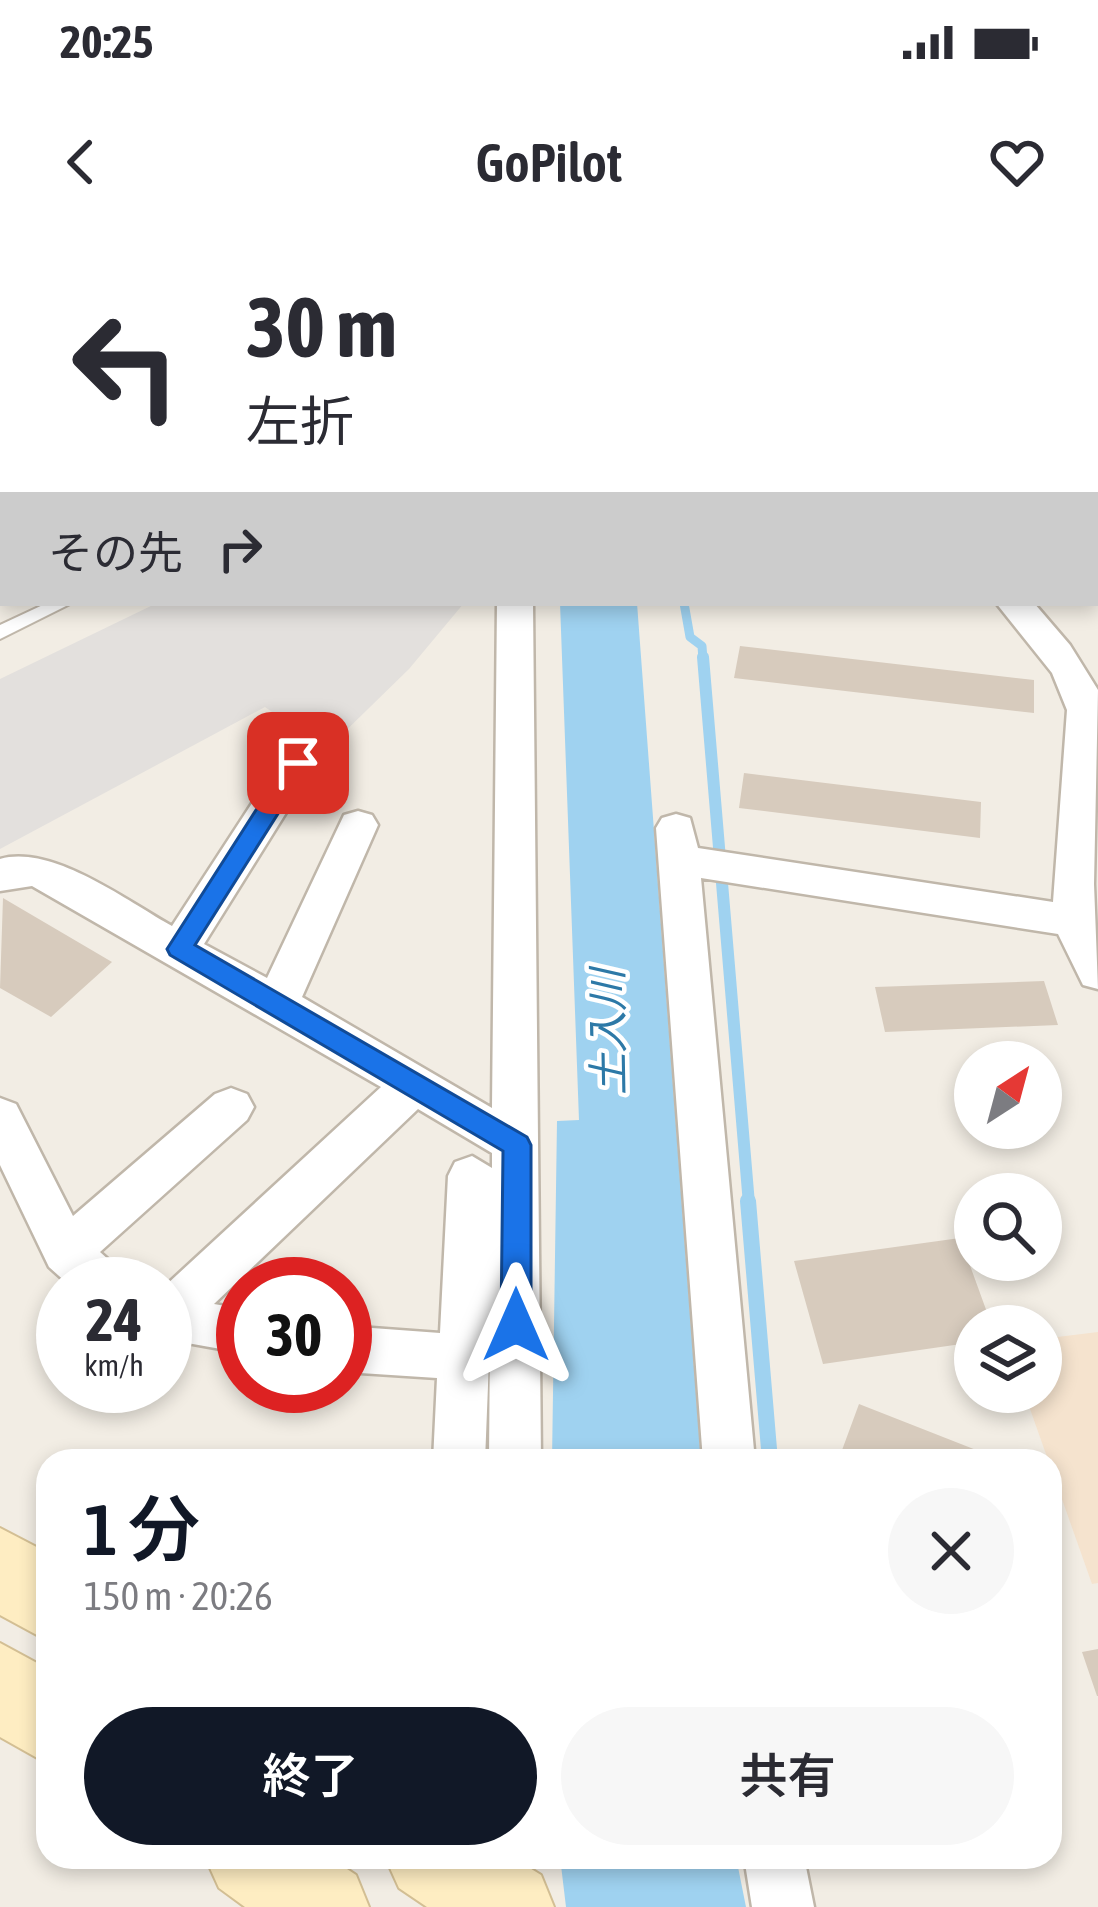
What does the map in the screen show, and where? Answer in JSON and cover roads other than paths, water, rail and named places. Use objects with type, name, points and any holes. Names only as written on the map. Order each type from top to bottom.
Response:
[{"type":"street","points":[[515,606],[515,1449]]},
{"type":"street","points":[[1017,606],[1054,649],[1086,707],[1074,921],[1098,973]]},
{"type":"street","points":[[179,949],[298,763]]},
{"type":"street","points":[[277,1004],[358,825]]},
{"type":"street","points":[[728,1449],[678,844],[1074,921]]},
{"type":"street","points":[[0,876],[13,870],[40,872],[517,1145]]},
{"type":"street","points":[[192,1293],[415,1084]]},
{"type":"street","points":[[66,1252],[231,1107]]},
{"type":"street","points":[[0,1118],[72,1257]]},
{"type":"street","points":[[459,1449],[472,1176]]},
{"type":"street","points":[[372,1351],[461,1358]]},
{"type":"street","points":[[0,1567],[36,1592]]},
{"type":"street","points":[[0,1685],[36,1712]]},
{"type":"street","points":[[268,1869],[324,1907]]},
{"type":"street","points":[[775,1869],[782,1907]]},
{"type":"lane","points":[[0,633],[57,606]]},
{"type":"water","name":"土入川","points":[[560,606],[637,606],[700,1449],[552,1449],[557,1121],[579,1120]]},
{"type":"water","points":[[561,1869],[738,1869],[746,1907],[566,1907]]},
{"type":"waterway","points":[[685,606],[690,637],[702,646],[703,660]]},
{"type":"waterway","points":[[703,657],[749,1204]]},
{"type":"waterway","points":[[748,1201],[769,1449]]}]
